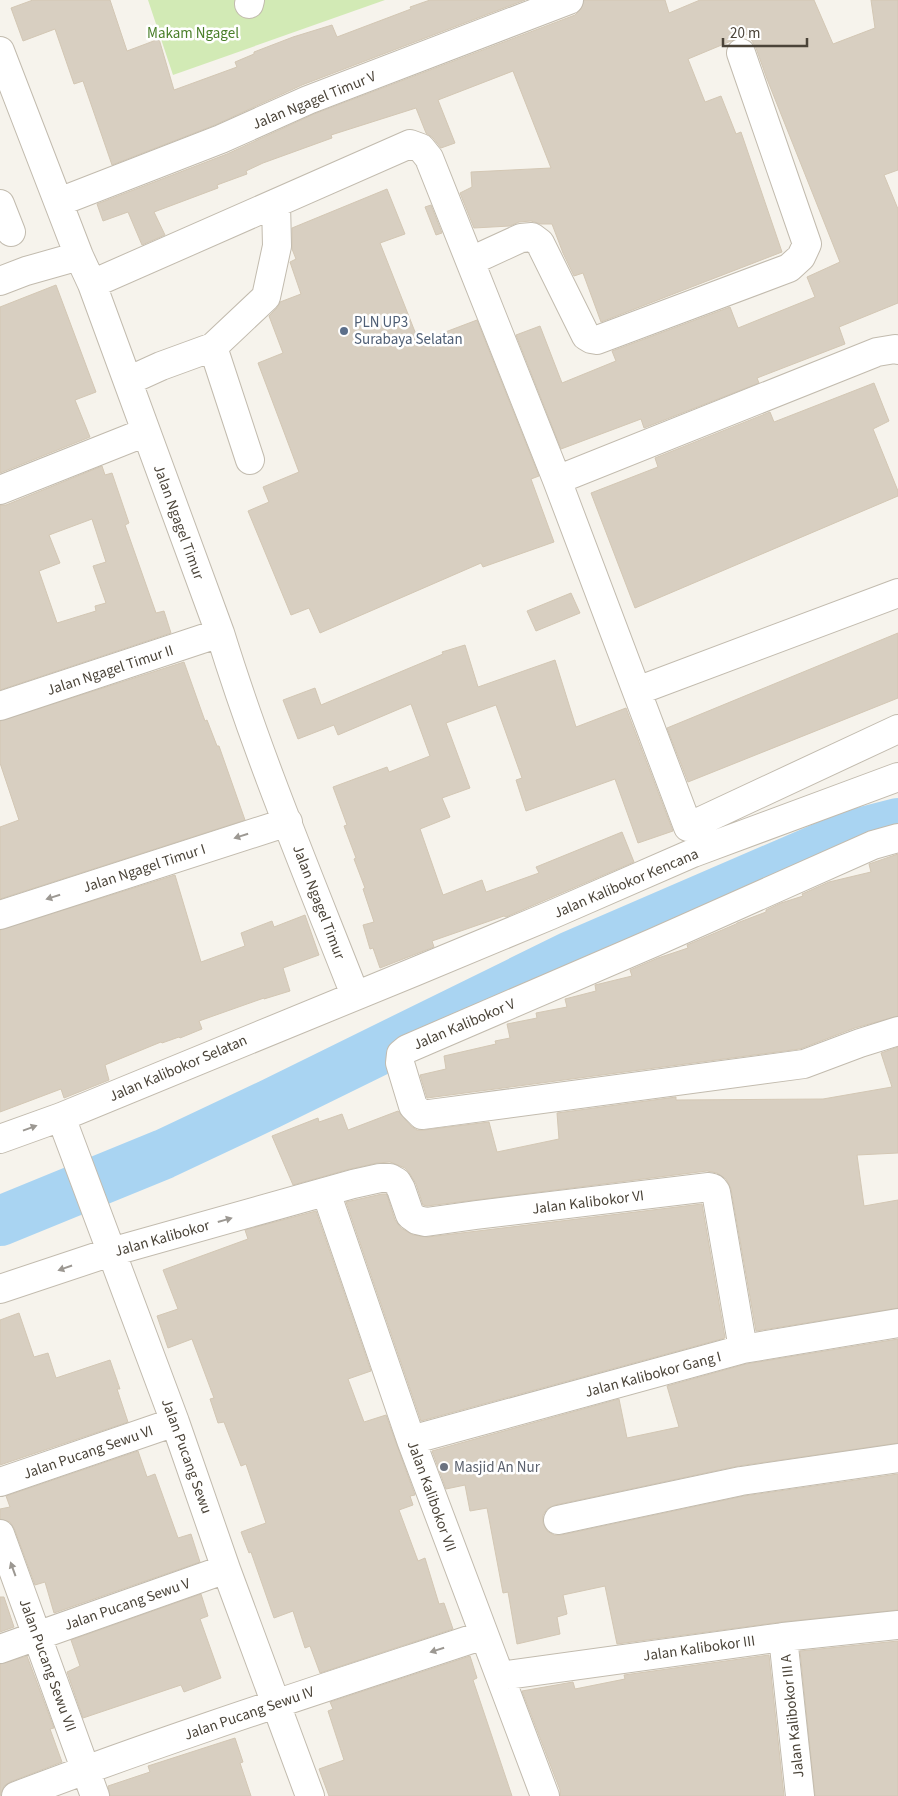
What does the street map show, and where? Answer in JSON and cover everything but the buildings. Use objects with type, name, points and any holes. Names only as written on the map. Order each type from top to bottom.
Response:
[{"type":"street","name":"Jalan Ngagel Timur V","points":[[59,202],[221,139],[308,100],[569,0]]},
{"type":"street","name":"Jalan Ngagel Timur","points":[[0,51],[79,256],[92,284],[220,633],[235,682],[356,995]]},
{"type":"street","points":[[471,261],[521,238],[532,237],[540,243],[586,336],[597,340],[789,268],[801,257],[806,244],[741,53]]},
{"type":"street","points":[[92,284],[410,144],[421,148],[429,158],[471,261],[638,691],[688,827],[898,729]]},
{"type":"street","points":[[0,204],[11,232]]},
{"type":"street","points":[[128,381],[161,366],[213,347],[266,297],[277,246],[276,204]]},
{"type":"street","points":[[0,281],[26,271],[79,256]]},
{"type":"street","points":[[213,347],[250,460]]},
{"type":"street","points":[[557,480],[877,352],[896,348],[898,350]]},
{"type":"street","points":[[0,490],[146,432]]},
{"type":"street","points":[[638,691],[898,593]]},
{"type":"street","name":"Jalan Ngagel Timur II","points":[[0,706],[220,633]]},
{"type":"street","name":"Jalan Kalibokor Kencana","points":[[356,995],[551,915],[693,853],[898,777]]},
{"type":"street","name":"Jalan Ngagel Timur I","points":[[0,915],[288,822]]},
{"type":"street","name":"Jalan Kalibokor V","points":[[898,838],[873,845],[407,1049],[401,1054],[400,1063],[413,1106],[422,1114],[804,1064],[898,1031]]},
{"type":"street","name":"Jalan Kalibokor Selatan","points":[[0,1139],[61,1117],[356,995]]},
{"type":"street","name":"Jalan Pucang Sewu","points":[[61,1117],[175,1422],[226,1569],[310,1796]]},
{"type":"street","name":"Jalan Kalibokor VI","points":[[326,1192],[380,1178],[390,1178],[400,1188],[410,1215],[417,1220],[426,1222],[495,1212],[713,1188],[716,1192],[742,1349]]},
{"type":"street","name":"Jalan Kalibokor","points":[[0,1290],[106,1241],[326,1192]]},
{"type":"street","name":"Jalan Kalibokor VII","points":[[326,1192],[411,1440],[546,1796]]},
{"type":"street","name":"Jalan Kalibokor Gang I","points":[[411,1440],[742,1349],[898,1323]]},
{"type":"street","name":"Jalan Pucang Sewu VI","points":[[0,1482],[175,1422]]},
{"type":"street","points":[[558,1520],[741,1481],[898,1458]]},
{"type":"street","name":"Jalan Pucang Sewu VII","points":[[0,1534],[95,1796]]},
{"type":"street","name":"Jalan Pucang Sewu V","points":[[0,1649],[226,1569]]},
{"type":"street","name":"Jalan Kalibokor III","points":[[500,1676],[783,1636],[898,1625]]},
{"type":"street","name":"Jalan Pucang Sewu IV","points":[[16,1796],[277,1703],[484,1635]]},
{"type":"street","name":"Jalan Kalibokor III A","points":[[783,1636],[800,1796]]},
{"type":"green space","name":"Makam Ngagel","points":[[148,0],[385,0],[173,75]]},
{"type":"waterway","points":[[0,1221],[164,1154],[571,956],[851,835],[898,823]]},
{"type":"place","name":"PLN UP3 Surabaya Selatan","points":[[344,331]]},
{"type":"place","name":"Masjid An Nur","points":[[444,1467]]}]
